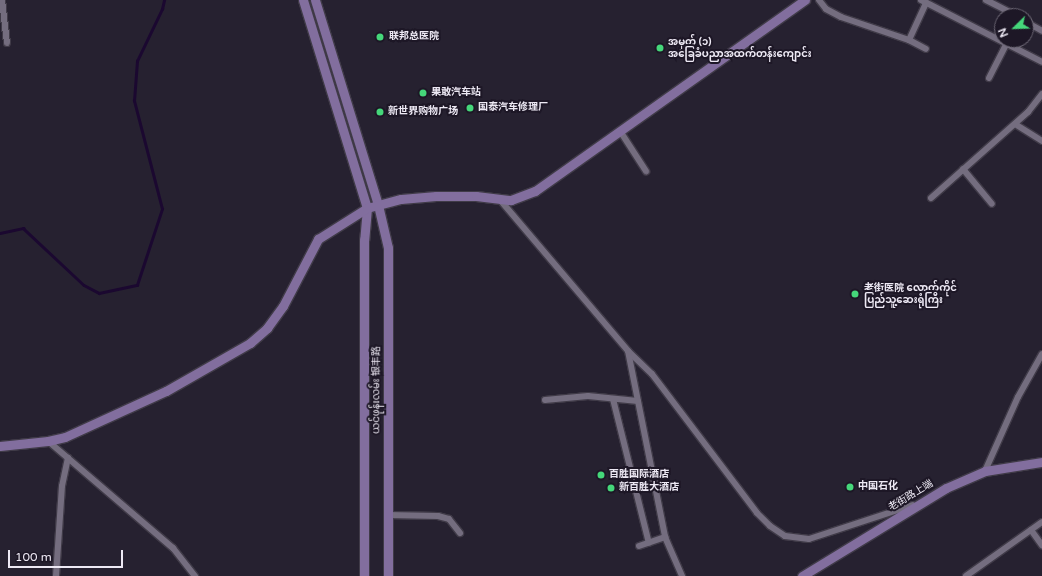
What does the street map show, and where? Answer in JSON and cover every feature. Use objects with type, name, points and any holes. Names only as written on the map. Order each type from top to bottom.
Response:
[{"type":"main road","points":[[303,0],[367,208]]},
{"type":"main road","name":"ယင်ဖုန်းလမ်း 银丰路","points":[[314,0],[378,205],[388,248],[388,576]]},
{"type":"main road","points":[[0,446],[48,441],[65,437],[166,391],[250,343],[266,328],[283,306],[318,239],[367,208],[401,199],[436,196],[476,196],[501,201],[518,198],[535,191],[805,0]]},
{"type":"main road","name":"ယင်ဖုန်းလမ်း 银丰路","points":[[364,576],[364,240],[367,208]]},
{"type":"main road","name":"老街路上端","points":[[802,576],[924,501],[985,471],[1042,462]]},
{"type":"street","points":[[2,0],[7,43]]},
{"type":"street","points":[[819,0],[826,9],[841,17],[909,40],[926,49]]},
{"type":"street","points":[[986,0],[1002,8]]},
{"type":"street","points":[[909,40],[924,1],[994,38]]},
{"type":"street","points":[[990,78],[1004,48]]},
{"type":"street","points":[[1014,48],[1042,62]]},
{"type":"street","points":[[931,198],[1015,124],[1042,94]]},
{"type":"street","points":[[1015,124],[1042,141]]},
{"type":"street","points":[[620,131],[646,171]]},
{"type":"street","points":[[963,169],[992,204]]},
{"type":"street","points":[[501,201],[628,351],[652,374],[757,513],[785,536],[809,539],[826,536],[854,523],[924,501]]},
{"type":"street","points":[[628,351],[665,537],[682,576]]},
{"type":"street","points":[[985,471],[1018,396],[1042,354]]},
{"type":"street","points":[[546,400],[588,396],[638,401]]},
{"type":"street","points":[[613,399],[649,543]]},
{"type":"street","points":[[48,441],[173,548],[195,576]]},
{"type":"street","points":[[56,576],[62,486],[68,458]]},
{"type":"street","points":[[388,515],[438,516],[449,519],[460,533]]},
{"type":"street","points":[[966,576],[1042,522]]},
{"type":"street","points":[[1031,530],[1042,545]]},
{"type":"street","points":[[639,546],[665,537]]},
{"type":"waterway","points":[[0,233],[23,228],[84,285],[99,293],[137,285],[162,209],[134,101],[137,61],[162,9],[164,0]]},
{"type":"place","name":"联邦总医院","points":[[380,37]]},
{"type":"place","name":"အမှတ် (၁) အခြေခံပညာအထက်တန်းကျောင်း","points":[[660,48]]},
{"type":"place","name":"果敢汽车站","points":[[423,93]]},
{"type":"place","name":"国泰汽车修理厂","points":[[470,108]]},
{"type":"place","name":"新世界购物广场","points":[[380,112]]},
{"type":"place","name":"老街医院 လောက်ကိုင် ပြည်သူ့ဆေးရုံကြီး","points":[[855,294]]},
{"type":"place","name":"百胜国际酒店","points":[[601,475]]},
{"type":"place","name":"中国石化","points":[[850,487]]},
{"type":"place","name":"新百胜大酒店","points":[[611,488]]}]
